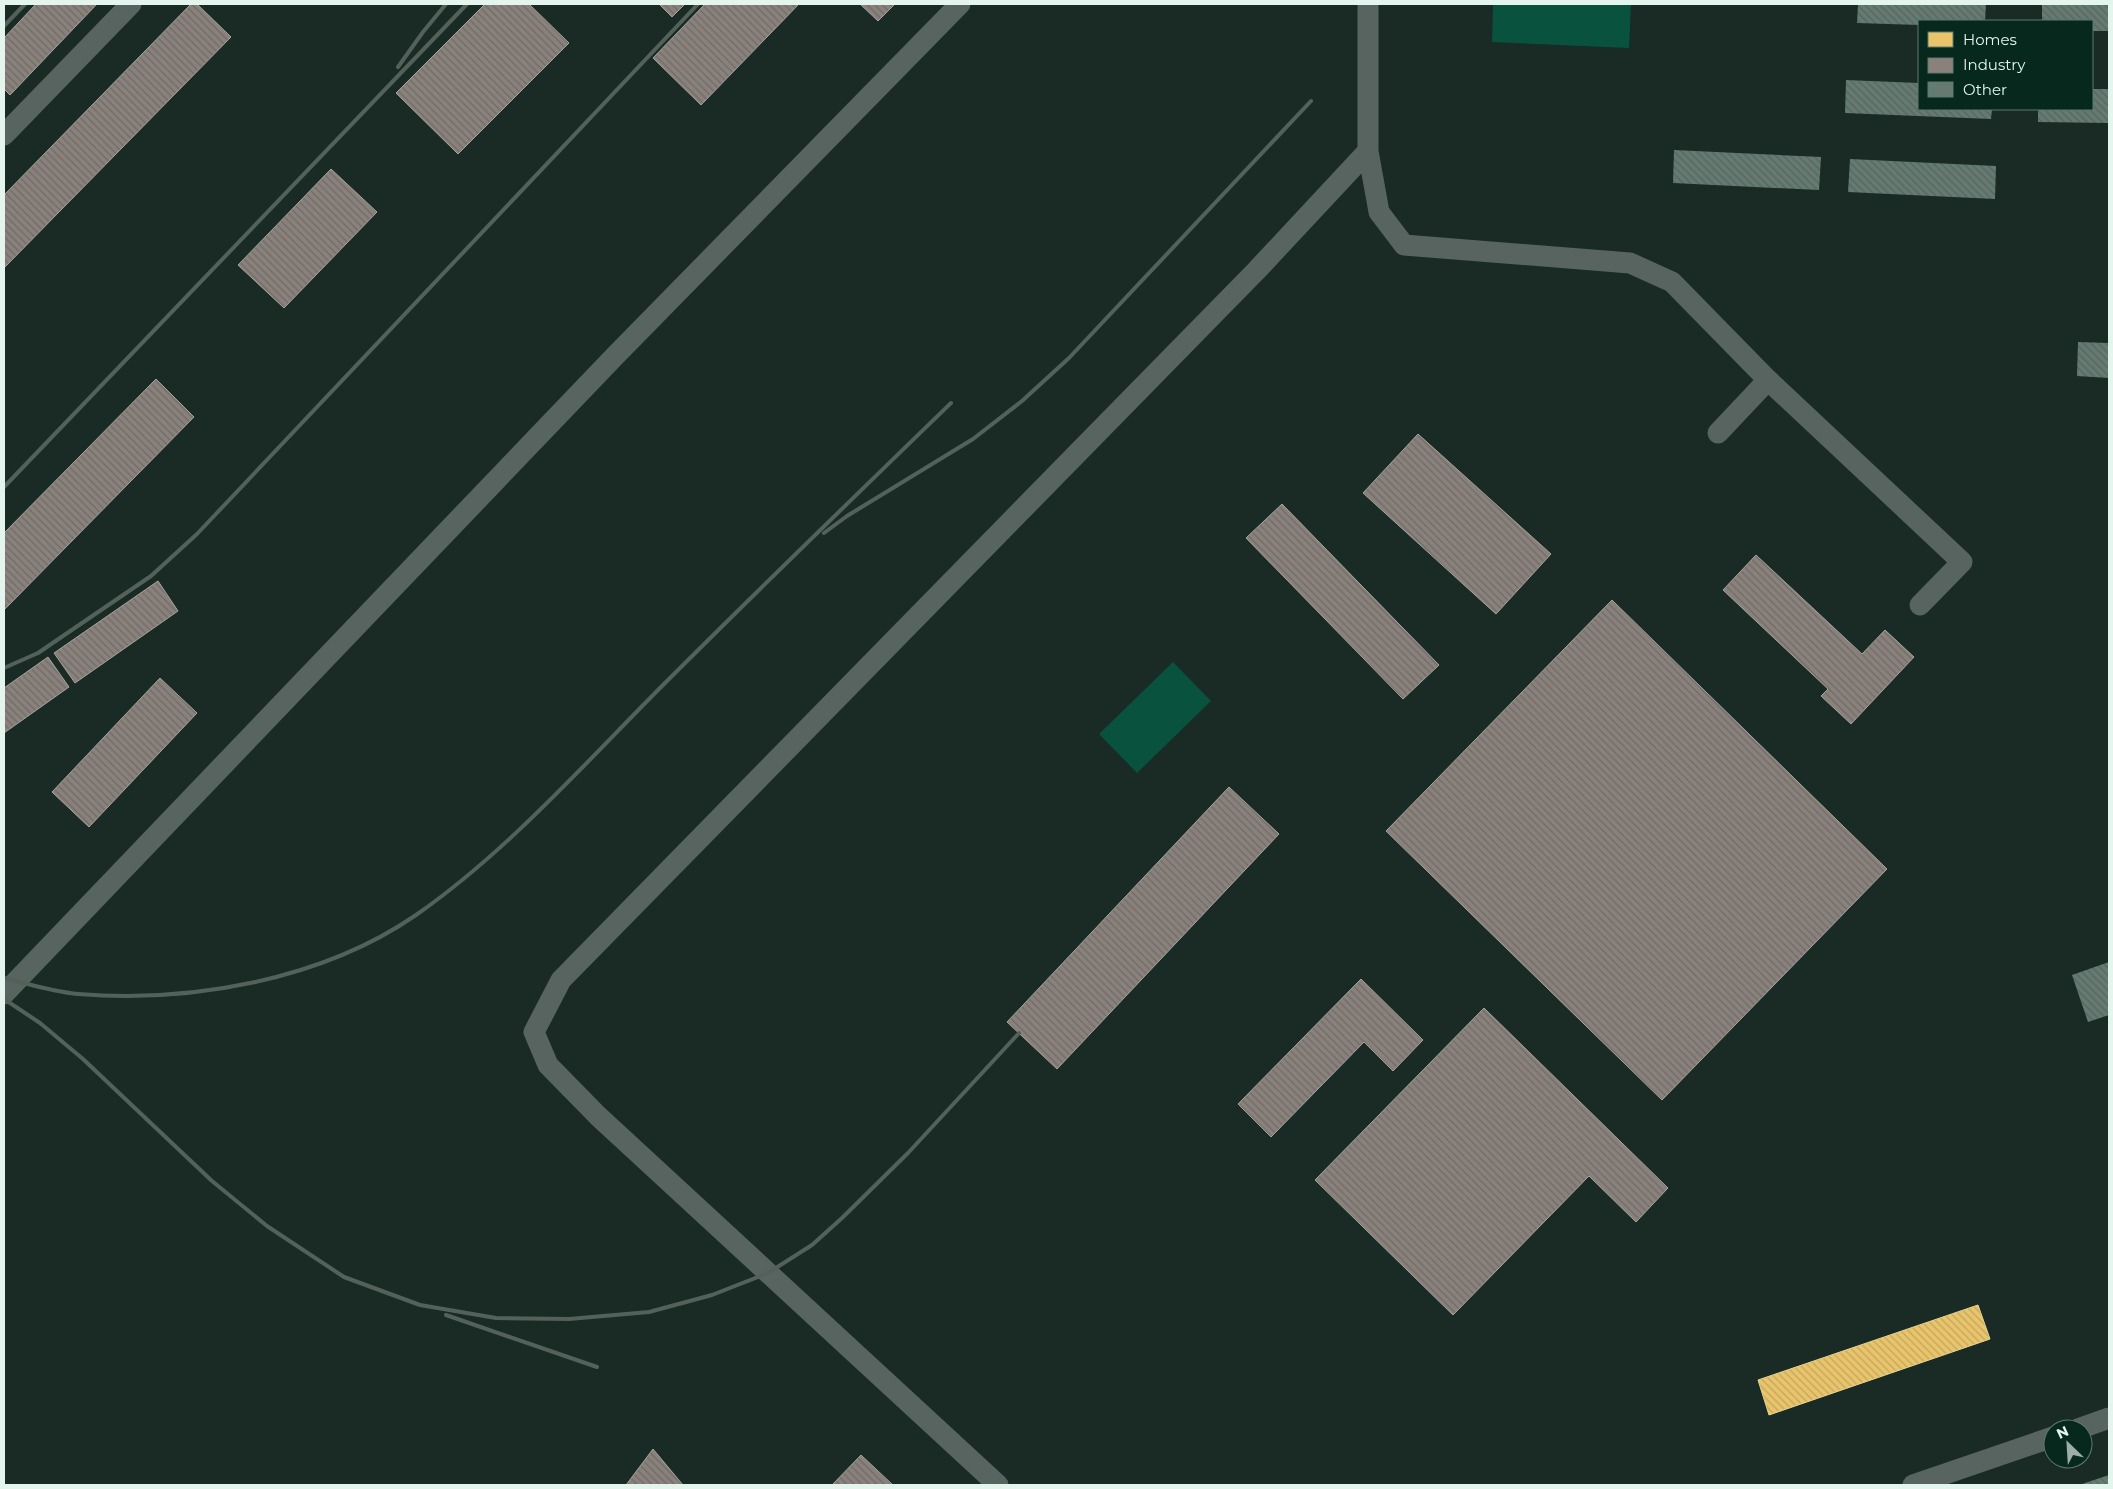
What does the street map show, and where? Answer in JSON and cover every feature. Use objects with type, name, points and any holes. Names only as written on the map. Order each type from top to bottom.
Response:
[{"type":"street","points":[[4,135],[131,4]]},
{"type":"street","points":[[4,994],[614,357],[960,4]]},
{"type":"street","points":[[1368,4],[1368,151],[1379,212],[1404,245],[1630,263],[1672,282],[1768,380],[1962,562],[1920,606]]},
{"type":"street","points":[[998,1485],[598,1116],[548,1065],[534,1032],[561,980],[1257,270],[1368,151]]},
{"type":"street","points":[[1718,433],[1768,380]]},
{"type":"street","points":[[2093,1424],[2109,1418]]},
{"type":"street","points":[[1913,1485],[2043,1440]]},
{"type":"green space","points":[[1493,4],[1631,4],[1629,48],[1492,42]]},
{"type":"green space","points":[[1173,662],[1211,701],[1137,773],[1099,734]]},
{"type":"building: Homes","points":[[1978,1305],[1990,1339],[1769,1415],[1758,1380]]},
{"type":"building: Industry","points":[[36,4],[97,4],[10,95],[4,89],[4,38]]},
{"type":"building: Industry","points":[[191,4],[197,4],[231,37],[4,268],[4,195]]},
{"type":"building: Industry","points":[[485,4],[529,4],[569,43],[458,154],[396,93]]},
{"type":"building: Industry","points":[[659,4],[685,4],[672,17]]},
{"type":"building: Industry","points":[[705,4],[799,4],[701,105],[653,58]]},
{"type":"building: Industry","points":[[860,4],[895,4],[878,21]]},
{"type":"building: Industry","points":[[331,169],[377,212],[284,308],[238,265]]},
{"type":"building: Industry","points":[[156,379],[194,417],[4,610],[4,533]]},
{"type":"building: Industry","points":[[1418,434],[1551,554],[1496,614],[1363,493]]},
{"type":"building: Industry","points":[[1282,504],[1439,665],[1403,699],[1246,538]]},
{"type":"building: Industry","points":[[1756,555],[1862,654],[1885,630],[1914,657],[1851,724],[1821,696],[1828,689],[1723,590]]},
{"type":"building: Industry","points":[[158,581],[178,611],[75,683],[54,653]]},
{"type":"building: Industry","points":[[1612,600],[1887,869],[1662,1100],[1386,831]]},
{"type":"building: Industry","points":[[48,657],[69,687],[4,733],[4,688]]},
{"type":"building: Industry","points":[[160,678],[197,713],[89,827],[52,792]]},
{"type":"building: Industry","points":[[1229,787],[1279,834],[1057,1069],[1007,1022]]},
{"type":"building: Industry","points":[[1361,979],[1423,1040],[1393,1071],[1364,1042],[1271,1137],[1238,1104]]},
{"type":"building: Industry","points":[[1484,1008],[1668,1188],[1636,1222],[1589,1176],[1453,1315],[1315,1180]]},
{"type":"building: Industry","points":[[653,1449],[683,1485],[626,1485]]},
{"type":"building: Industry","points":[[861,1455],[893,1485],[832,1485]]},
{"type":"building: Other","points":[[1858,4],[1986,4],[1985,20],[1918,20],[1918,25],[1857,23]]},
{"type":"building: Other","points":[[2042,4],[2109,4],[2109,31],[2093,31],[2093,20],[2042,20]]},
{"type":"building: Other","points":[[1846,80],[1918,83],[1918,110],[1992,110],[1991,119],[1845,113]]},
{"type":"building: Other","points":[[2093,89],[2109,89],[2109,123],[2038,122],[2038,110],[2093,110]]},
{"type":"building: Other","points":[[1674,150],[1821,157],[1819,190],[1673,183]]},
{"type":"building: Other","points":[[1850,159],[1996,166],[1995,199],[1848,192]]},
{"type":"building: Other","points":[[2078,342],[2109,343],[2109,378],[2077,376]]},
{"type":"building: Other","points":[[2109,962],[2109,1015],[2088,1022],[2072,975]]},
{"type":"building: Other","points":[[2109,1475],[2109,1485],[2079,1485]]},
{"type":"railway","points":[[4,26],[25,4]]},
{"type":"railway","points":[[398,67],[446,4]]},
{"type":"railway","points":[[4,487],[467,4]]},
{"type":"railway","points":[[4,668],[38,653],[151,576],[197,534],[698,4]]},
{"type":"railway","points":[[824,533],[847,516],[973,439],[1022,401],[1069,358],[1311,101]]},
{"type":"railway","points":[[4,978],[50,990],[78,994],[121,996],[165,995],[210,990],[298,971],[339,956],[379,937],[416,915],[483,863],[545,805],[736,612],[951,403]]},
{"type":"railway","points":[[4,999],[40,1023],[83,1059],[212,1181],[267,1226],[344,1277],[420,1305],[496,1318],[569,1319],[649,1312],[712,1295],[768,1273],[812,1245],[842,1218],[908,1153],[1019,1033]]},
{"type":"railway","points":[[446,1315],[597,1367]]}]
